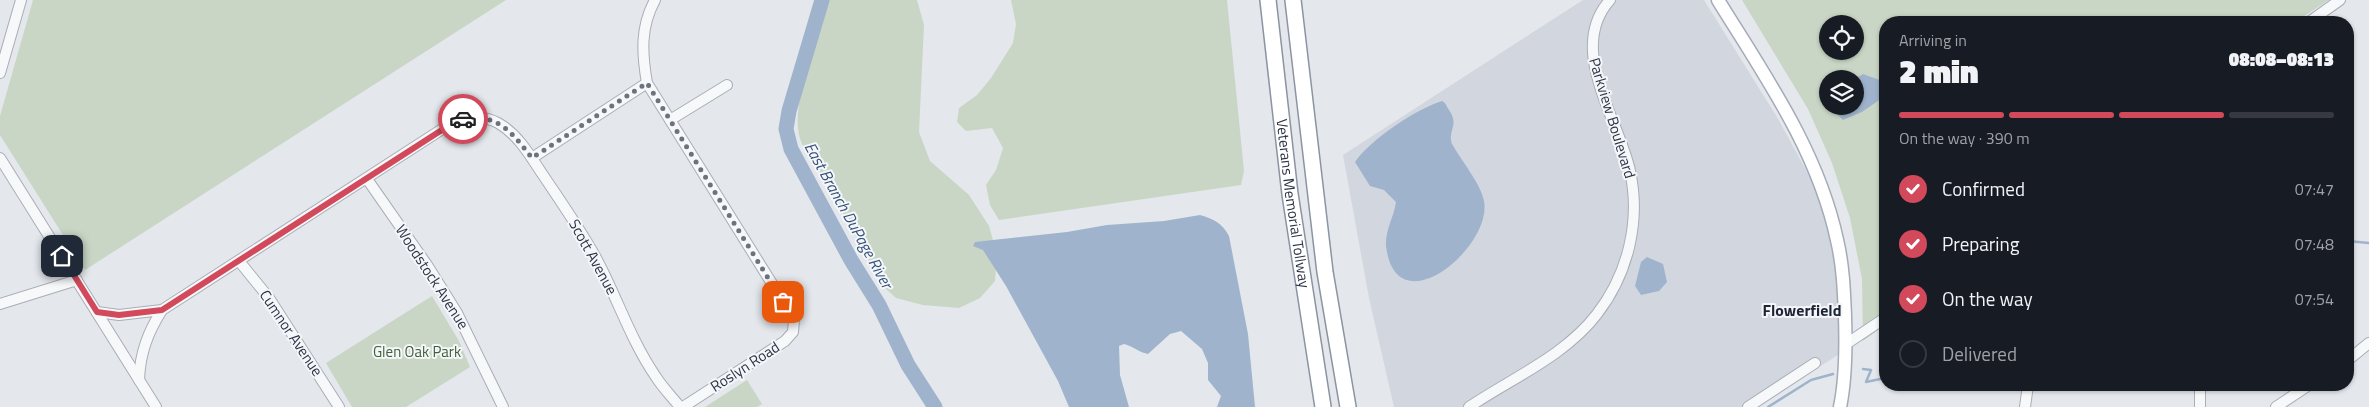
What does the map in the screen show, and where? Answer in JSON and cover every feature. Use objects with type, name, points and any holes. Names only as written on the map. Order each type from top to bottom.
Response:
[{"type":"highway","name":"Veterans Memorial Tollway","points":[[1268,0],[1290,194],[1323,407]]},
{"type":"highway","name":"Veterans Memorial Tollway","points":[[1293,0],[1326,272],[1348,407]]},
{"type":"main road","points":[[1718,0],[1796,129],[1827,202],[1837,241],[1843,281],[1846,344],[1840,407]]},
{"type":"street","points":[[0,73],[20,0]]},
{"type":"street","points":[[655,0],[644,30],[642,45],[647,83],[670,120],[726,85]]},
{"type":"street","name":"Parkview Boulevard","points":[[1469,407],[1572,340],[1597,314],[1613,289],[1631,243],[1634,215],[1632,183],[1624,150],[1596,72],[1592,44],[1600,15],[1610,0]]},
{"type":"street","points":[[2317,16],[2340,0]]},
{"type":"street","points":[[532,158],[647,83]]},
{"type":"street","name":"Scott Avenue","points":[[367,179],[454,122],[470,118],[489,119],[507,129],[532,158],[596,258],[627,323],[656,377],[682,407]]},
{"type":"street","name":"Roslyn Road","points":[[670,120],[794,319],[793,332],[785,341],[682,407]]},
{"type":"street","points":[[0,158],[156,407]]},
{"type":"street","points":[[97,312],[119,315],[162,310],[367,179]]},
{"type":"street","name":"Woodstock Avenue","points":[[367,179],[427,265],[457,313],[503,407]]},
{"type":"street","name":"Cumnor Avenue","points":[[239,260],[269,298],[339,407]]},
{"type":"street","points":[[0,304],[77,280]]},
{"type":"street","points":[[139,380],[139,365],[146,340],[162,310]]},
{"type":"street","points":[[1846,344],[1879,322]]},
{"type":"street","points":[[2354,355],[2369,343]]},
{"type":"street","points":[[1748,407],[1815,363]]},
{"type":"street","points":[[2026,407],[2027,391]]},
{"type":"street","points":[[2200,391],[2200,407]]},
{"type":"street","points":[[2276,407],[2300,391]]},
{"type":"shaded area","points":[[1583,0],[1704,0],[1777,117],[1820,196],[1832,244],[1839,292],[1841,353],[1756,407],[1394,407],[1369,298],[1343,155]]},
{"type":"green space","points":[[33,0],[506,0],[85,270],[0,135],[0,116]]},
{"type":"green space","points":[[829,0],[917,0],[924,25],[919,132],[930,161],[969,195],[989,226],[997,255],[995,281],[980,298],[959,308],[923,305],[896,298],[884,287],[802,143],[798,128],[800,98],[808,64]]},
{"type":"green space","points":[[1011,0],[1227,0],[1244,171],[1241,185],[999,220],[990,205],[986,185],[996,170],[1003,148],[992,128],[966,131],[957,122],[959,108],[977,95],[991,78],[1013,43],[1016,24]]},
{"type":"green space","points":[[1742,0],[2329,0],[2304,16],[1879,16],[1879,329],[1863,341],[1862,279],[1850,218],[1832,163],[1808,109]]},
{"type":"green space","name":"Glen Oak Park","points":[[432,296],[459,341],[470,367],[406,407],[352,407],[326,363]]},
{"type":"green space","points":[[747,380],[762,404],[757,407],[705,407]]},
{"type":"water","points":[[1864,74],[1879,80],[1879,100],[1864,111]]},
{"type":"water","points":[[1442,101],[1452,115],[1452,144],[1482,194],[1484,201],[1483,220],[1474,239],[1460,257],[1442,271],[1424,280],[1407,280],[1393,269],[1386,246],[1387,234],[1396,202],[1384,190],[1370,186],[1355,162],[1372,144],[1395,126],[1431,105]]},
{"type":"water","points":[[1838,115],[1855,115],[1843,120]]},
{"type":"water","points":[[1200,215],[1217,222],[1229,236],[1248,334],[1255,407],[1217,407],[1221,396],[1208,380],[1208,363],[1202,349],[1181,331],[1170,334],[1148,354],[1124,344],[1119,346],[1120,375],[1129,407],[1069,407],[1058,381],[1006,286],[983,250],[973,246],[975,242],[1067,232],[1107,225],[1164,221]]},
{"type":"water","points":[[1647,257],[1663,264],[1667,282],[1659,291],[1641,295],[1635,286],[1641,262]]},
{"type":"waterway","name":"East Branch DuPage River","points":[[822,0],[789,111],[786,129],[791,149],[851,260],[879,305],[908,365],[935,407]]},
{"type":"waterway","points":[[2354,242],[2369,243]]},
{"type":"waterway","points":[[1863,369],[1871,370],[1866,382],[1879,379]]},
{"type":"waterway","points":[[1768,407],[1811,380],[1833,374]]},
{"type":"way so far","points":[[463,119],[489,119],[499,123],[515,137],[532,158],[647,83],[783,302]]},
{"type":"district","name":"Flowerfield","points":[[1802,310]]},
{"type":"route","points":[[62,256],[97,312],[119,315],[162,310],[454,122],[463,119]]}]
